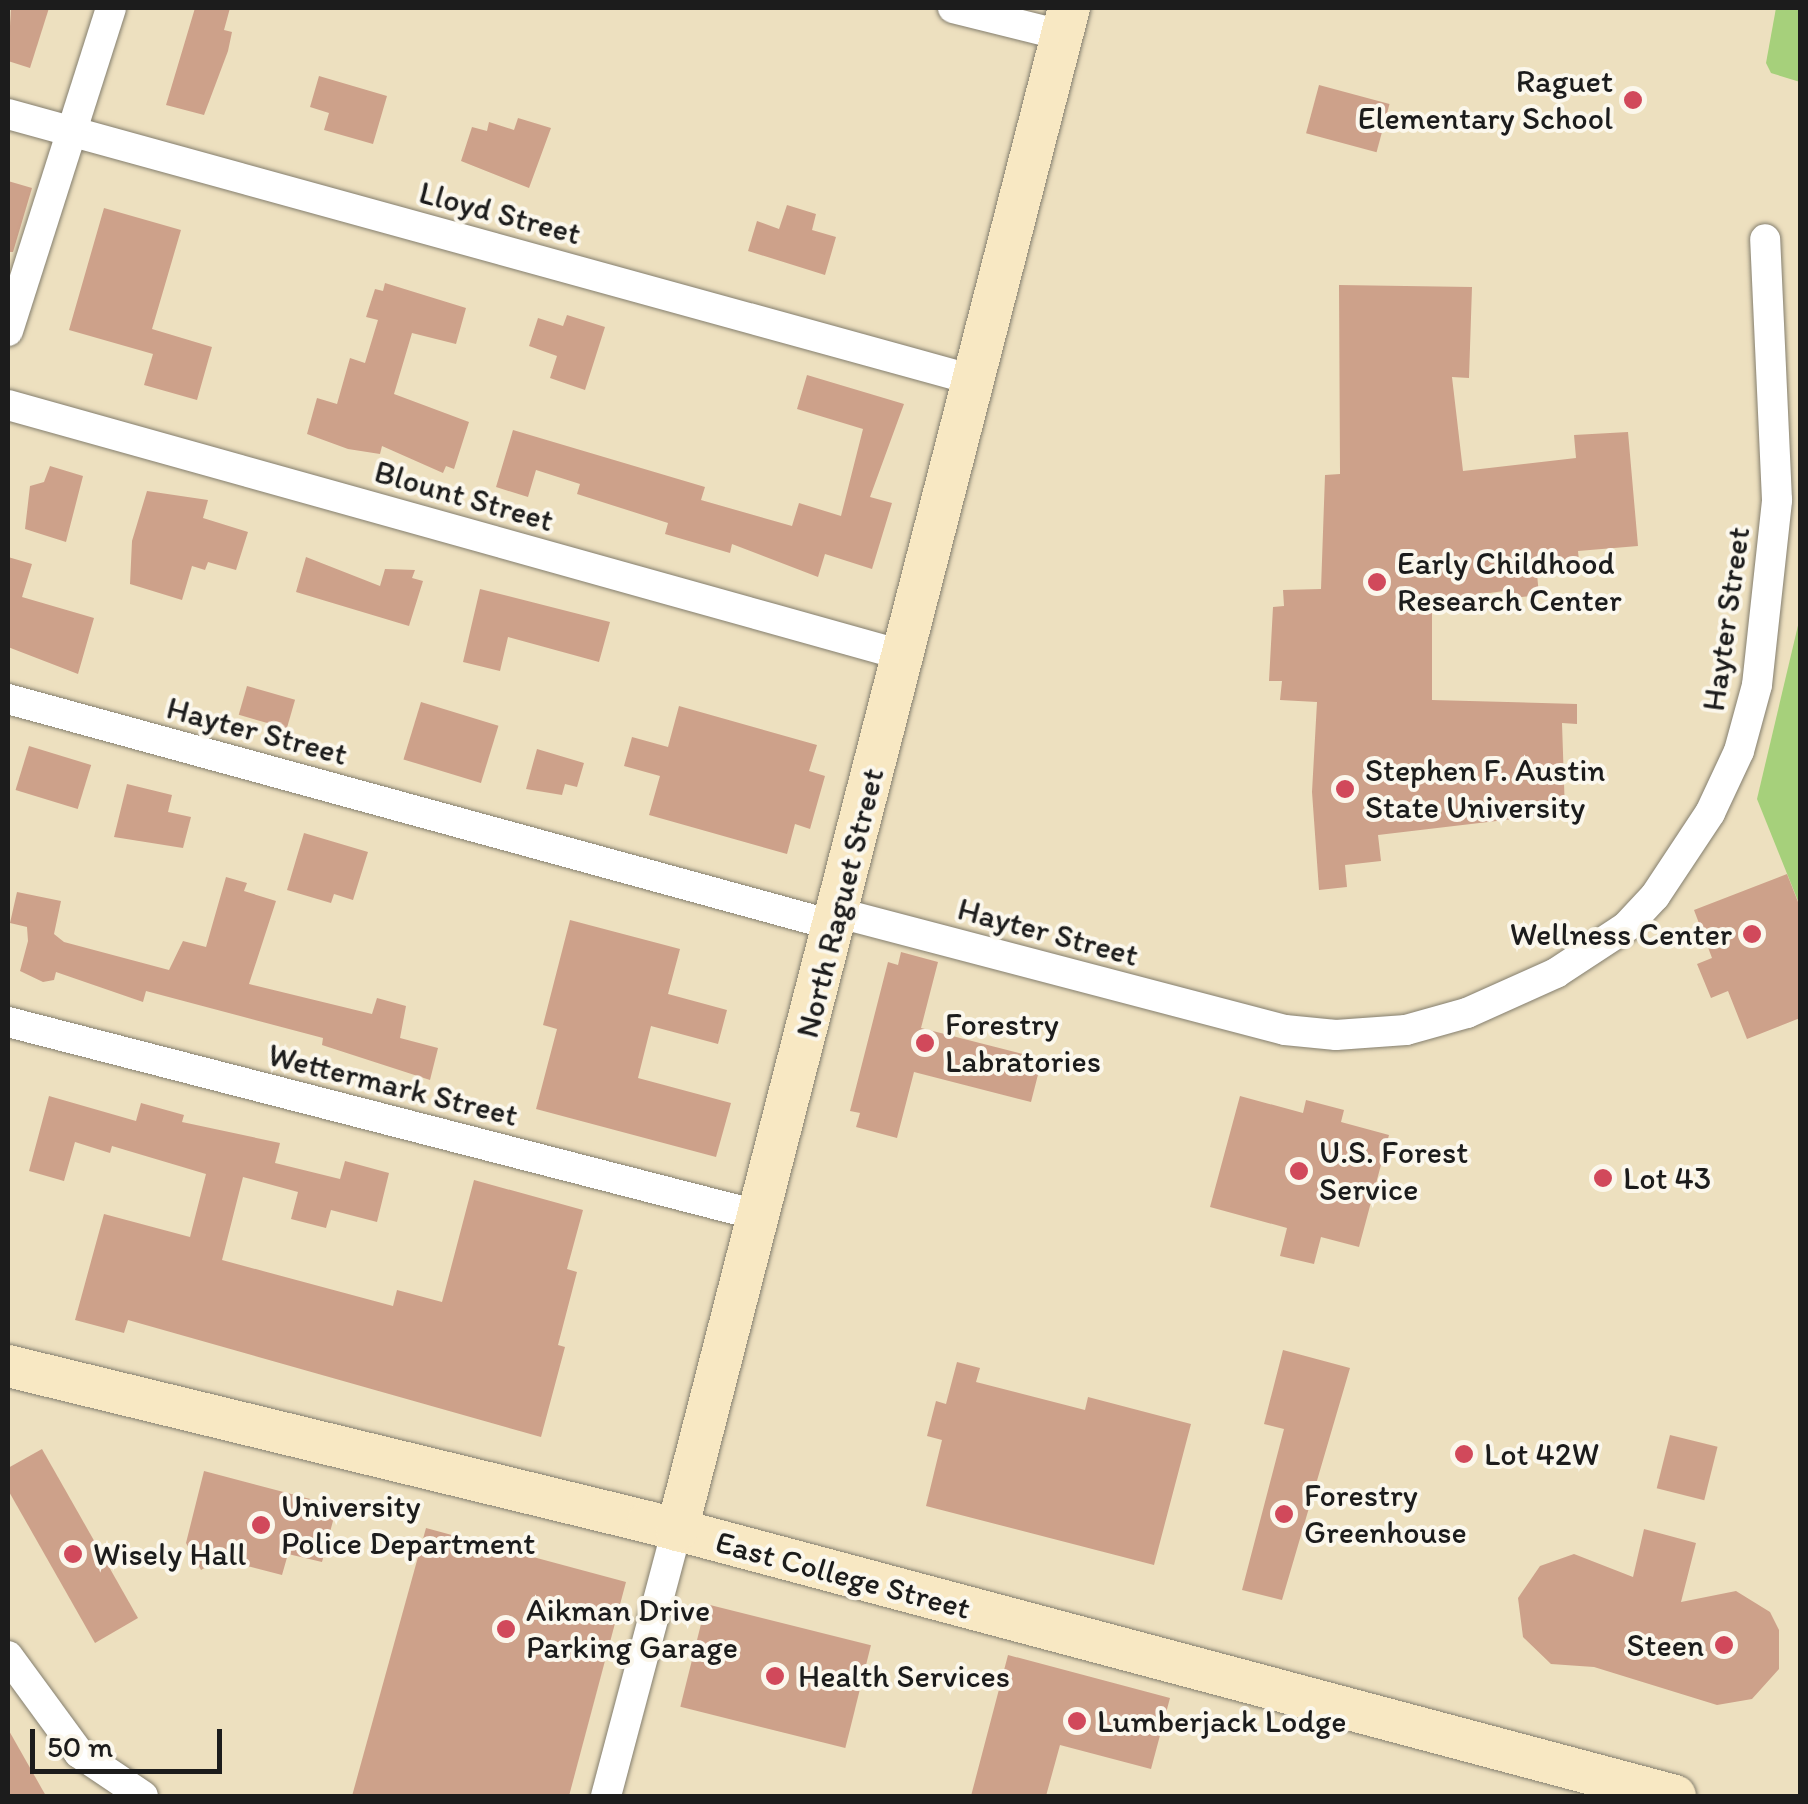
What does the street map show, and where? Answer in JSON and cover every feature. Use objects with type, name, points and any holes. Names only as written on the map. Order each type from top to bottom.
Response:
[{"type":"street","points":[[8,331],[68,131],[112,8]]},
{"type":"street","points":[[953,8],[1065,22]]},
{"type":"street","name":"North Raguet Street","points":[[606,1796],[761,1216],[1065,22]]},
{"type":"street","name":"Lloyd Street","points":[[8,114],[974,380]]},
{"type":"street","name":"Hayter Street","points":[[8,699],[837,919],[1268,1026],[1336,1036],[1406,1030],[1467,1013],[1573,964],[1626,926],[1655,896],[1710,813],[1739,751],[1757,686],[1777,500],[1764,239]]},
{"type":"street","name":"Blount Street","points":[[8,405],[902,654]]},
{"type":"street","name":"Wettermark Street","points":[[8,1022],[761,1216]]},
{"type":"street","name":"East College Street","points":[[8,1366],[677,1530],[1675,1796]]},
{"type":"street","points":[[8,1656],[79,1753],[143,1796]]},
{"type":"green space","points":[[1776,8],[1800,8],[1800,82],[1771,73],[1766,63]]},
{"type":"green space","points":[[1800,617],[1800,906],[1757,799]]},
{"type":"building","points":[[11,8],[49,8],[30,68],[8,61]]},
{"type":"building","points":[[195,8],[230,8],[224,30],[232,32],[228,51],[204,115],[166,105]]},
{"type":"building","points":[[319,76],[387,96],[373,144],[324,130],[329,113],[310,107]]},
{"type":"building","points":[[1319,85],[1390,104],[1377,152],[1306,133]]},
{"type":"building","points":[[518,118],[551,128],[529,188],[461,161],[472,127],[487,131],[489,122],[514,130]]},
{"type":"building","points":[[8,181],[32,188],[13,252],[8,252]]},
{"type":"building","points":[[787,205],[816,214],[812,230],[836,237],[825,275],[748,251],[757,221],[779,229]]},
{"type":"building","points":[[104,208],[181,230],[152,329],[212,347],[197,400],[144,385],[153,354],[69,330]]},
{"type":"building","points":[[385,283],[466,308],[456,344],[412,333],[394,394],[469,422],[454,469],[446,466],[443,473],[382,446],[380,454],[348,449],[307,434],[317,398],[337,404],[350,358],[365,363],[378,320],[366,317],[375,289],[383,291]]},
{"type":"building","name":"Early Childhood Research Center","points":[[1339,285],[1472,287],[1469,378],[1452,377],[1463,471],[1576,458],[1574,435],[1628,432],[1638,546],[1578,551],[1580,570],[1537,574],[1539,595],[1505,599],[1504,591],[1432,601],[1432,700],[1577,704],[1577,724],[1562,723],[1565,813],[1378,835],[1381,861],[1345,865],[1347,887],[1319,890],[1312,792],[1317,702],[1280,700],[1282,681],[1269,681],[1273,607],[1284,606],[1283,590],[1321,589],[1325,475],[1340,474]]},
{"type":"building","points":[[567,315],[605,327],[585,390],[550,378],[557,356],[529,346],[538,318],[563,326]]},
{"type":"building","points":[[807,375],[904,404],[870,497],[892,503],[872,569],[825,554],[818,577],[732,544],[730,553],[665,534],[668,523],[577,494],[580,484],[536,470],[528,497],[496,487],[513,430],[705,487],[701,500],[792,526],[799,503],[841,516],[863,429],[797,409]]},
{"type":"building","points":[[50,466],[83,476],[66,542],[25,529],[30,486],[44,482]]},
{"type":"building","points":[[147,491],[208,500],[203,518],[248,532],[236,570],[208,562],[205,570],[192,566],[182,600],[130,584],[132,541]]},
{"type":"building","points":[[8,557],[32,564],[22,597],[94,618],[78,674],[8,647]]},
{"type":"building","points":[[306,557],[380,586],[385,569],[415,570],[412,578],[423,581],[409,626],[296,592]]},
{"type":"building","points":[[480,589],[610,622],[599,662],[508,637],[500,671],[463,662]]},
{"type":"building","points":[[247,686],[295,700],[287,729],[239,715]]},
{"type":"building","points":[[421,702],[498,726],[481,783],[403,759]]},
{"type":"building","points":[[679,706],[817,745],[809,771],[825,776],[810,829],[795,824],[787,854],[649,815],[660,776],[624,766],[632,737],[668,747]]},
{"type":"building","points":[[29,746],[91,765],[78,809],[16,790]]},
{"type":"building","points":[[537,749],[584,763],[577,787],[565,784],[562,795],[526,789]]},
{"type":"building","points":[[127,784],[172,795],[168,812],[191,817],[183,848],[114,837]]},
{"type":"building","points":[[304,833],[368,852],[353,900],[334,894],[331,903],[287,890]]},
{"type":"building","name":"Wellness Center","points":[[1787,874],[1800,907],[1800,1018],[1747,1039],[1728,991],[1711,998],[1697,964],[1712,958],[1694,910]]},
{"type":"building","points":[[226,877],[247,883],[244,891],[276,901],[249,984],[372,1014],[377,998],[406,1006],[400,1038],[438,1048],[430,1080],[322,1045],[323,1038],[146,991],[143,1002],[56,972],[54,980],[43,982],[20,971],[28,941],[27,927],[10,923],[17,892],[61,901],[54,934],[64,942],[169,970],[183,941],[206,947]]},
{"type":"building","points":[[570,920],[680,949],[668,994],[727,1010],[718,1044],[651,1026],[638,1078],[731,1103],[716,1157],[536,1109],[557,1029],[543,1025]]},
{"type":"building","name":"Forestry Labratories","points":[[901,952],[938,962],[921,1028],[1042,1059],[1031,1102],[914,1072],[897,1138],[856,1127],[860,1113],[850,1111],[888,962],[898,965]]},
{"type":"building","points":[[49,1096],[136,1121],[141,1103],[184,1115],[182,1122],[280,1143],[275,1163],[340,1179],[345,1161],[389,1173],[377,1222],[331,1210],[326,1228],[291,1219],[298,1192],[243,1177],[222,1260],[393,1306],[397,1290],[442,1302],[474,1180],[583,1210],[567,1269],[577,1272],[558,1345],[565,1347],[541,1437],[128,1320],[124,1333],[75,1320],[104,1214],[190,1237],[206,1174],[112,1146],[110,1153],[75,1142],[64,1181],[29,1171]]},
{"type":"building","name":"U.S. Forest Service","points":[[1240,1096],[1303,1113],[1306,1100],[1344,1110],[1341,1122],[1389,1135],[1359,1247],[1321,1237],[1314,1264],[1280,1256],[1287,1228],[1210,1207]]},
{"type":"building","name":"Forestry Greenhouse","points":[[1283,1350],[1350,1368],[1282,1600],[1242,1590],[1284,1429],[1264,1424]]},
{"type":"building","points":[[957,1362],[980,1368],[976,1382],[1085,1410],[1088,1397],[1191,1424],[1154,1565],[926,1506],[942,1440],[927,1436],[936,1401],[946,1404]]},
{"type":"building","points":[[1670,1435],[1718,1447],[1704,1500],[1657,1488]]},
{"type":"building","name":"Wisely Hall","points":[[42,1449],[138,1618],[95,1643],[8,1490],[8,1468]]},
{"type":"building","name":"University Police Department","points":[[204,1471],[337,1506],[322,1562],[288,1554],[282,1575],[220,1559],[201,1570],[186,1543]]},
{"type":"building","name":"Aikman Drive Parking Garage","points":[[426,1528],[626,1582],[569,1796],[352,1796]]},
{"type":"building","points":[[1644,1529],[1696,1543],[1681,1602],[1736,1591],[1770,1612],[1779,1630],[1779,1669],[1752,1699],[1717,1705],[1594,1667],[1551,1664],[1523,1637],[1518,1598],[1540,1566],[1574,1554],[1633,1577]]},
{"type":"building","name":"Health Services","points":[[706,1604],[871,1645],[845,1748],[680,1707]]},
{"type":"building","name":"Lumberjack Lodge","points":[[1008,1655],[1170,1698],[1151,1769],[1060,1745],[1046,1796],[971,1796]]},
{"type":"building","points":[[8,1729],[46,1796],[8,1796]]},
{"type":"place","name":"Raguet Elementary School","points":[[1633,100]]},
{"type":"place","name":"Early Childhood Research Center","points":[[1377,582]]},
{"type":"place","name":"Stephen F. Austin State University","points":[[1345,789]]},
{"type":"place","name":"Wellness Center","points":[[1752,934]]},
{"type":"place","name":"Forestry Labratories","points":[[925,1043]]},
{"type":"place","name":"U.S. Forest Service","points":[[1299,1171]]},
{"type":"place","name":"Lot 43","points":[[1603,1178]]},
{"type":"place","name":"Lot 42W","points":[[1464,1454]]},
{"type":"place","name":"Forestry Greenhouse","points":[[1284,1514]]},
{"type":"place","name":"University Police Department","points":[[261,1525]]},
{"type":"place","name":"Wisely Hall","points":[[73,1554]]},
{"type":"place","name":"Aikman Drive Parking Garage","points":[[506,1629]]},
{"type":"place","name":"Steen","points":[[1724,1645]]},
{"type":"place","name":"Health Services","points":[[775,1676]]},
{"type":"place","name":"Lumberjack Lodge","points":[[1077,1721]]}]
